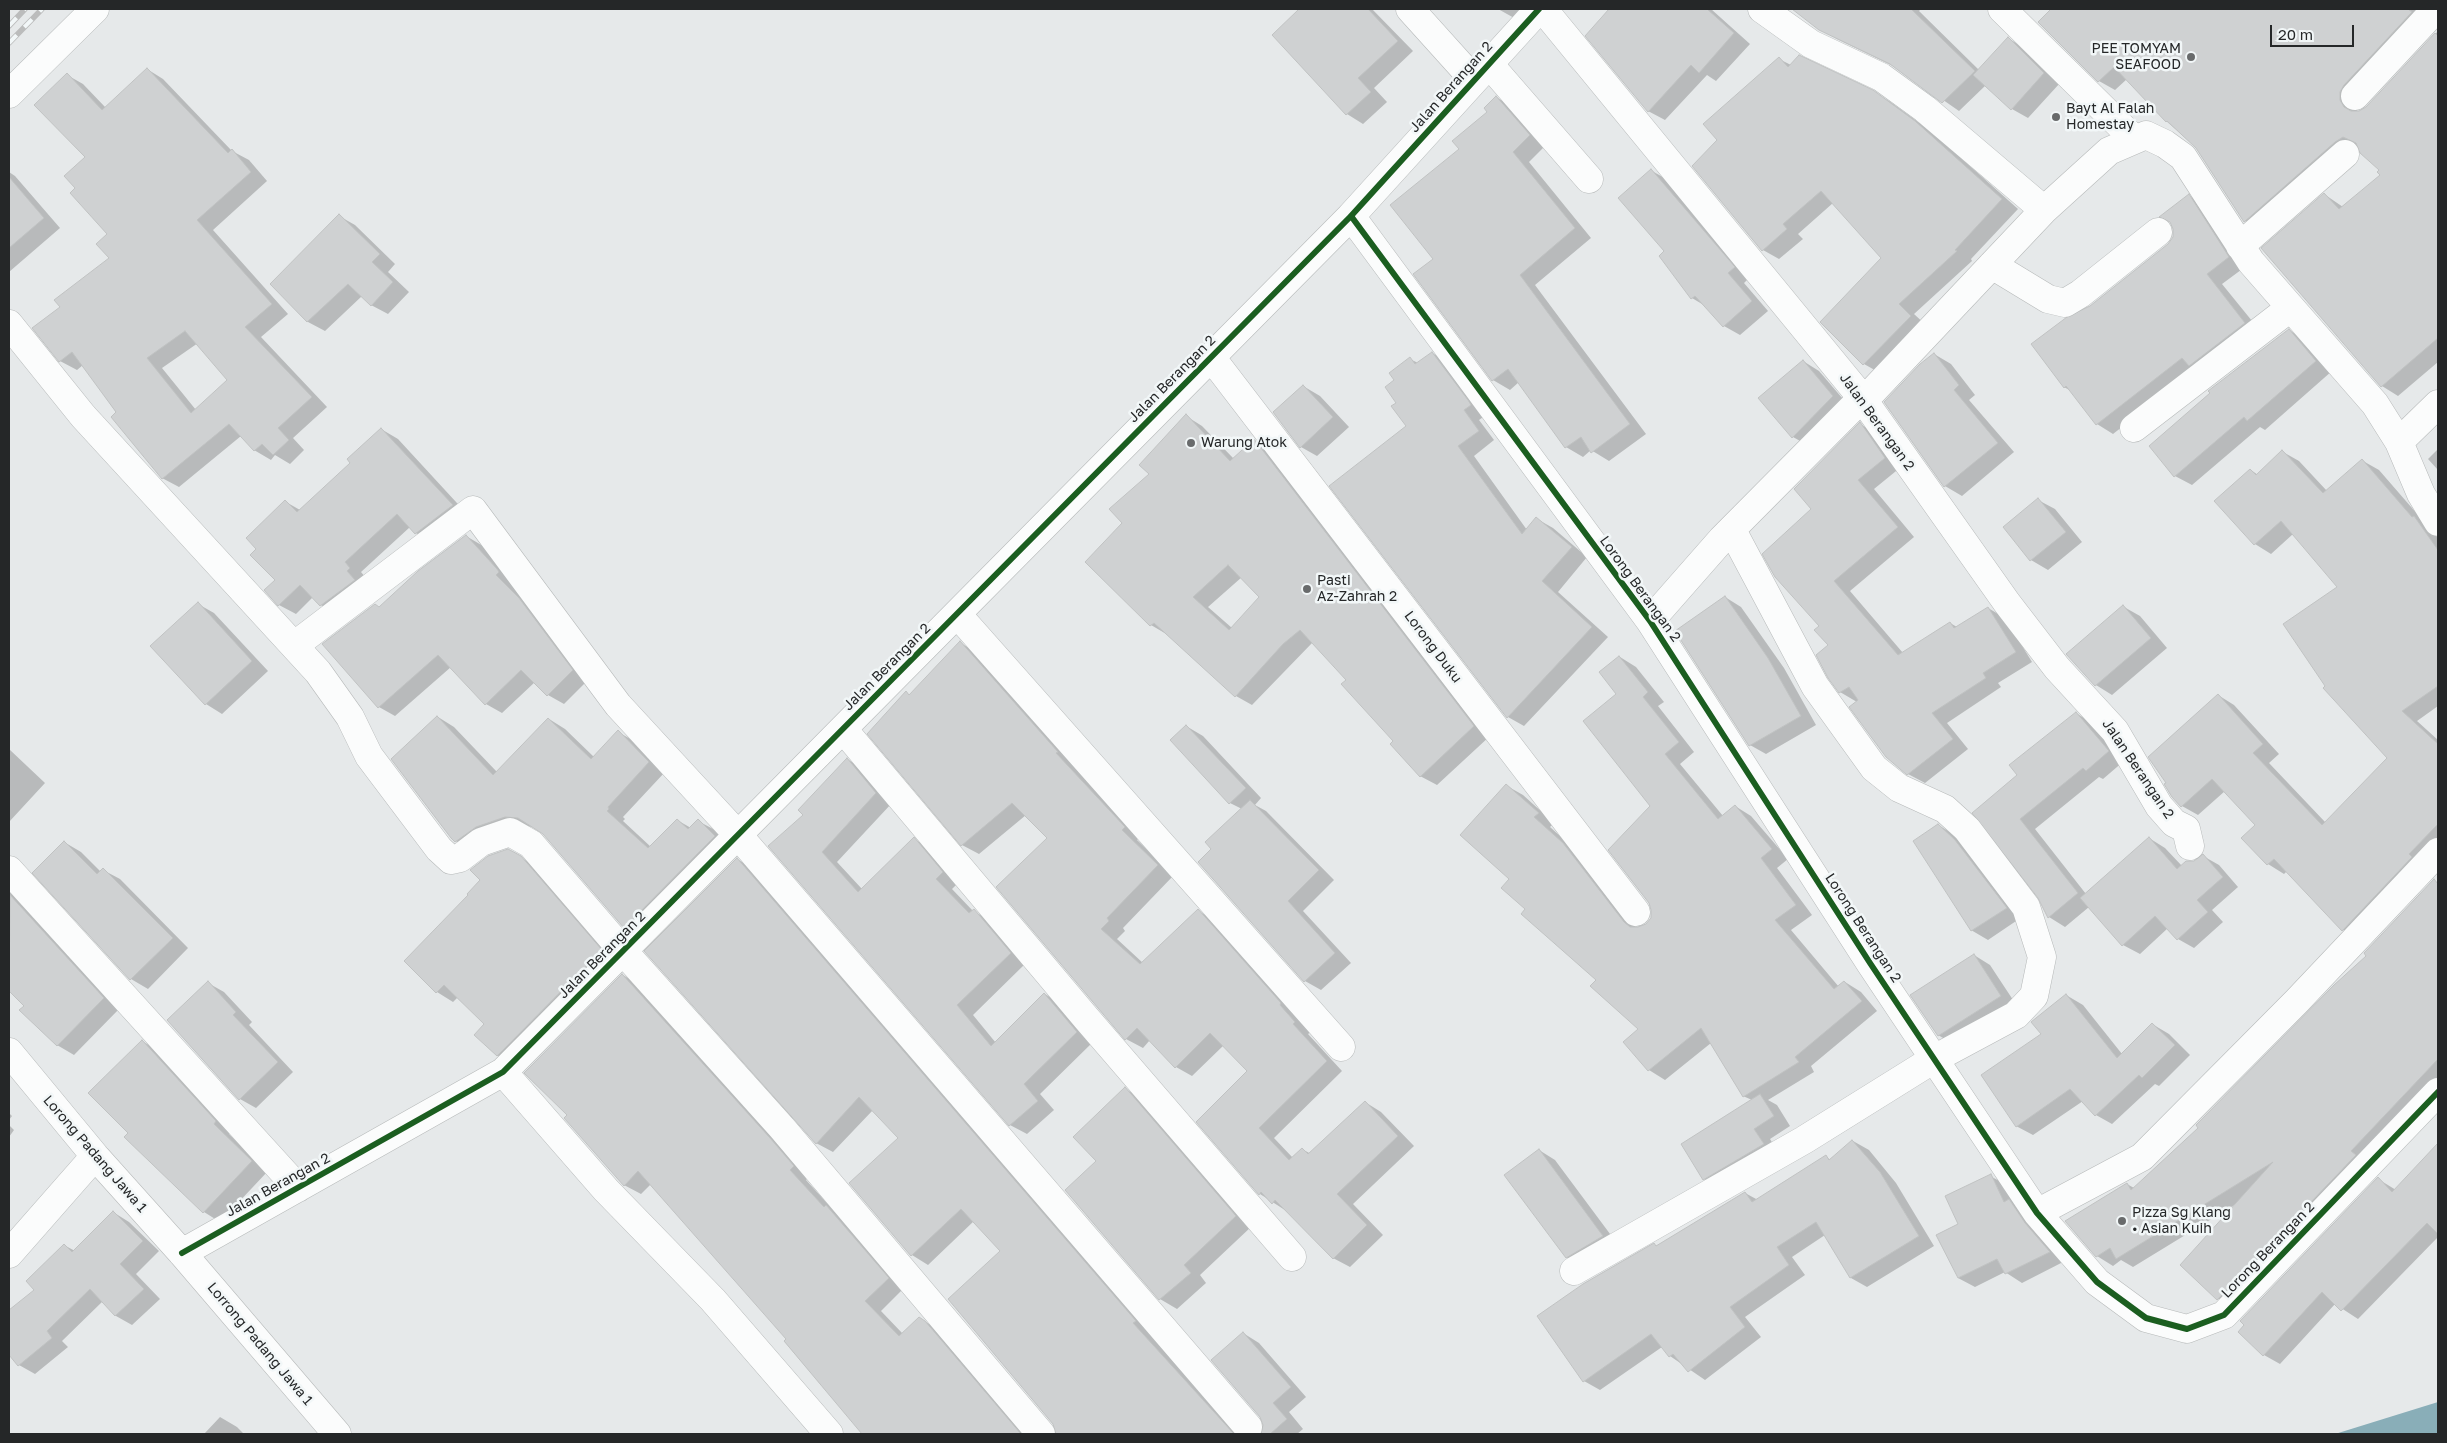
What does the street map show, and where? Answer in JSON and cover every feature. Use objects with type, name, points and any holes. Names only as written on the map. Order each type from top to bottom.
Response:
[{"type":"street","points":[[9,94],[95,9]]},
{"type":"street","points":[[1410,9],[1481,72],[1589,179]]},
{"type":"street","name":"Jalan Berangan 2","points":[[182,1253],[503,1072],[1351,216],[1539,9]]},
{"type":"street","name":"Jalan Berangan 2","points":[[1543,9],[1862,398],[2007,603],[2057,668],[2115,730],[2160,806],[2174,823],[2186,829],[2190,846]]},
{"type":"street","points":[[1762,9],[1811,44],[1881,77],[1925,109],[2044,210]]},
{"type":"street","points":[[2002,9],[2134,139]]},
{"type":"street","points":[[2355,96],[2436,9]]},
{"type":"street","points":[[1650,621],[1732,530],[1862,398],[1872,392],[2044,210],[2109,151],[2146,135],[2165,144],[2183,157],[2250,262],[2375,404],[2400,442],[2421,494],[2438,522]]},
{"type":"street","points":[[2240,246],[2345,154]]},
{"type":"street","name":"Lorong Berangan 2","points":[[1351,216],[1650,621],[1934,1059],[2037,1213],[2097,1282],[2146,1318],[2187,1329],[2224,1315],[2438,1092]]},
{"type":"street","points":[[1992,265],[2048,299],[2065,303],[2080,294],[2158,232]]},
{"type":"street","points":[[2134,428],[2290,308]]},
{"type":"street","points":[[9,324],[83,416],[294,645],[338,698],[350,717],[369,756],[439,849],[451,860],[460,858],[481,842],[510,832],[531,844],[623,951],[782,1128],[1041,1434]]},
{"type":"street","name":"Lorong Duku","points":[[1211,357],[1636,912]]},
{"type":"street","points":[[2400,442],[2438,404]]},
{"type":"street","points":[[294,645],[473,510],[618,705],[738,835],[1248,1427]]},
{"type":"street","points":[[1574,1271],[1804,1140],[1934,1059],[2016,1015],[2034,996],[2042,957],[2026,907],[1967,829],[1945,809],[1899,788],[1874,768],[1814,686],[1732,530]]},
{"type":"street","points":[[957,614],[1341,1047]]},
{"type":"street","points":[[843,729],[1292,1257]]},
{"type":"street","points":[[2037,1213],[2142,1157],[2297,1000],[2438,852]]},
{"type":"street","points":[[9,870],[298,1188]]},
{"type":"street","name":"Lorong Padang Jawa 1","points":[[9,1052],[95,1156],[182,1253]]},
{"type":"street","points":[[503,1072],[606,1190],[713,1300],[829,1434]]},
{"type":"street","points":[[9,1254],[95,1156]]},
{"type":"street","name":"Lorrong Padang Jawa 1","points":[[182,1253],[337,1434]]},
{"type":"water","points":[[2438,1402],[2438,1434],[2335,1434]]},
{"type":"building","points":[[1299,9],[1368,9],[1398,41],[1358,78],[1371,92],[1346,115],[1272,35]]},
{"type":"building","points":[[1609,9],[1707,9],[1734,33],[1699,73],[1691,65],[1648,112],[1585,36]]},
{"type":"building","points":[[1792,9],[1911,9],[1975,71],[1942,103],[1890,64],[1819,30]]},
{"type":"building","points":[[2051,9],[2408,9],[2412,12],[2344,85],[2340,92],[2340,100],[2344,107],[2351,111],[2359,111],[2366,107],[2435,33],[2438,36],[2438,338],[2381,387],[2261,248],[2324,193],[2339,209],[2380,175],[2377,172],[2379,170],[2360,153],[2356,143],[2343,137],[2335,142],[2244,222],[2196,148],[2166,122],[2114,67],[2098,82],[2038,22]]},
{"type":"building","points":[[2008,37],[2044,73],[2011,110],[1973,75]]},
{"type":"building","points":[[1799,55],[1873,90],[1915,121],[2002,199],[1955,250],[1957,251],[1899,304],[1911,316],[1863,365],[1820,322],[1881,258],[1821,191],[1783,224],[1787,229],[1762,251],[1692,166],[1717,140],[1703,124],[1779,57],[1788,67]]},
{"type":"building","points":[[147,68],[228,153],[232,149],[251,172],[197,220],[272,304],[245,327],[312,397],[278,428],[289,440],[273,455],[262,444],[254,451],[229,424],[162,479],[111,417],[116,412],[72,352],[59,362],[32,328],[60,307],[54,300],[109,258],[96,244],[107,234],[70,193],[75,188],[64,176],[85,157],[34,105],[67,73],[102,110]],"holes":[[[185,331],[227,380],[191,413],[147,358]]]},
{"type":"building","points":[[1496,96],[1530,135],[1513,152],[1575,228],[1520,275],[1630,424],[1591,453],[1581,437],[1565,448],[1508,369],[1492,381],[1413,274],[1433,259],[1390,205],[1459,149],[1452,141],[1487,112],[1484,108]]},
{"type":"building","points":[[1651,169],[1735,267],[1728,273],[1752,301],[1723,327],[1695,296],[1691,299],[1659,256],[1664,251],[1618,198]]},
{"type":"building","points":[[9,177],[44,218],[9,248]]},
{"type":"building","points":[[2189,194],[2229,257],[2207,274],[2245,323],[2189,366],[2182,358],[2096,425],[2066,386],[2064,388],[2031,344],[2067,317],[2090,306],[2168,244],[2173,237],[2173,229],[2170,222],[2159,217]]},
{"type":"building","points":[[339,214],[380,254],[372,262],[393,282],[371,306],[348,284],[307,322],[270,284]]},
{"type":"building","points":[[2289,329],[2316,361],[2247,421],[2244,417],[2174,477],[2149,446],[2210,393],[2208,391]]},
{"type":"building","points":[[1432,352],[1471,405],[1464,410],[1479,431],[1458,446],[1522,534],[1536,517],[1572,547],[1542,581],[1592,627],[1507,718],[1329,486],[1406,426],[1391,406],[1396,403],[1385,387],[1394,380],[1389,373],[1410,357],[1415,364]]},
{"type":"building","points":[[1934,353],[1959,385],[1954,390],[1998,443],[1944,487],[1884,402],[1920,364]]},
{"type":"building","points":[[1803,360],[1833,396],[1792,438],[1758,398]]},
{"type":"building","points":[[1303,385],[1333,417],[1300,448],[1273,412]]},
{"type":"building","points":[[1186,414],[1230,461],[1254,439],[1474,726],[1420,777],[1390,744],[1393,741],[1341,684],[1346,680],[1300,630],[1283,644],[1235,697],[1154,623],[1150,626],[1085,562],[1122,523],[1109,509],[1149,474],[1139,465]],"holes":[[[1228,565],[1259,597],[1229,630],[1193,597]]]},
{"type":"building","points":[[1860,422],[1885,458],[1858,480],[1898,527],[1834,581],[1898,655],[1950,622],[1954,628],[1988,607],[2016,652],[1983,673],[1986,678],[1932,713],[1953,739],[1907,775],[1886,757],[1849,707],[1858,700],[1849,687],[1839,693],[1828,678],[1816,655],[1828,645],[1814,630],[1819,626],[1775,577],[1762,554],[1811,509],[1794,489]]},
{"type":"building","points":[[381,428],[453,505],[415,534],[397,514],[345,562],[350,568],[347,571],[355,580],[320,606],[300,585],[278,606],[264,590],[275,580],[250,555],[256,549],[246,538],[285,500],[297,512],[350,463],[347,459]]},
{"type":"building","points":[[2282,450],[2323,493],[2362,459],[2412,517],[2414,516],[2438,550],[2438,686],[2402,711],[2438,744],[2438,824],[2409,854],[2412,857],[2342,931],[2274,859],[2267,865],[2241,838],[2255,825],[2212,779],[2181,807],[2172,797],[2164,784],[2166,783],[2148,757],[2218,694],[2263,744],[2253,753],[2322,825],[2387,758],[2323,688],[2325,686],[2283,624],[2337,587],[2281,521],[2254,545],[2214,501],[2250,469],[2256,475]]},
{"type":"building","points":[[2038,498],[2066,532],[2030,561],[2003,527]]},
{"type":"building","points":[[466,535],[497,569],[499,572],[496,575],[519,598],[573,670],[547,696],[521,670],[485,705],[438,655],[378,708],[322,644],[375,604],[379,607],[418,571]]},
{"type":"building","points":[[1725,596],[1768,658],[1801,716],[1749,746],[1675,631]]},
{"type":"building","points":[[198,602],[252,661],[205,705],[150,646]]},
{"type":"building","points":[[2123,605],[2151,638],[2095,686],[2066,654]]},
{"type":"building","points":[[960,641],[1058,752],[1056,753],[1125,827],[1122,830],[1158,865],[1107,918],[1109,921],[1101,929],[1140,964],[1198,909],[1281,1003],[1280,1005],[1295,1022],[1293,1024],[1327,1061],[1259,1128],[1289,1160],[1302,1148],[1308,1154],[1365,1101],[1398,1136],[1337,1194],[1367,1225],[1333,1259],[1275,1200],[1272,1204],[1261,1192],[1259,1195],[1196,1122],[1247,1071],[1210,1033],[1175,1068],[1137,1028],[1125,1040],[996,887],[1047,838],[1012,803],[961,846],[867,734],[906,691],[909,695]]},
{"type":"building","points":[[1619,656],[1648,692],[1643,697],[1679,742],[1665,754],[1718,819],[1735,805],[1772,849],[1761,858],[1796,905],[1775,920],[1834,989],[1844,981],[1862,1001],[1795,1057],[1799,1062],[1743,1097],[1701,1028],[1648,1071],[1623,1042],[1638,1029],[1590,986],[1596,980],[1521,914],[1525,909],[1501,888],[1509,879],[1460,835],[1506,784],[1539,813],[1534,817],[1563,843],[1624,922],[1630,927],[1646,924],[1651,918],[1649,903],[1608,850],[1650,806],[1583,721],[1616,694],[1599,672]]},
{"type":"building","points":[[2076,712],[2109,751],[2086,771],[2083,768],[2020,819],[2078,893],[2048,918],[2038,898],[1972,813],[2017,775],[2009,765]]},
{"type":"building","points":[[437,716],[493,775],[548,718],[591,759],[618,730],[649,762],[608,807],[607,811],[648,848],[677,819],[688,829],[698,819],[715,836],[624,928],[543,834],[518,818],[505,817],[476,827],[455,842],[451,838],[391,759]]},
{"type":"building","points":[[1186,725],[1246,788],[1229,804],[1170,740]]},
{"type":"building","points":[[847,758],[876,793],[822,852],[858,892],[914,837],[943,872],[936,879],[969,913],[974,909],[1011,953],[957,1005],[991,1046],[1044,993],[1077,1032],[1024,1084],[1038,1101],[1009,1126],[768,846],[803,815],[798,810]]},
{"type":"building","points":[[1250,800],[1319,870],[1288,901],[1335,953],[1304,982],[1198,862],[1211,849],[1205,842]]},
{"type":"building","points":[[1938,824],[1955,840],[2007,908],[1971,931],[1913,841]]},
{"type":"building","points":[[2149,837],[2177,869],[2186,861],[2194,861],[2203,854],[2223,877],[2197,900],[2208,912],[2177,940],[2155,916],[2122,946],[2080,898]]},
{"type":"building","points":[[64,841],[97,874],[103,868],[173,938],[130,980],[32,873]]},
{"type":"building","points":[[508,849],[521,856],[602,950],[497,1056],[474,1035],[484,1024],[444,985],[436,993],[404,961],[468,895],[480,880],[470,870],[488,856]]},
{"type":"building","points":[[737,858],[1136,1321],[1133,1323],[1234,1434],[1056,1434],[1053,1424],[948,1299],[1000,1251],[961,1209],[911,1256],[849,1183],[898,1138],[859,1097],[816,1144],[644,951]]},
{"type":"building","points":[[2434,879],[2438,884],[2438,1059],[2351,1151],[2356,1155],[2217,1300],[2180,1265],[2273,1162],[2116,1259],[2110,1248],[2096,1257],[2065,1221],[2127,1183],[2131,1190],[2198,1128],[2196,1125],[2334,985],[2366,956],[2364,953]]},
{"type":"building","points":[[10,895],[104,998],[57,1046],[19,1010],[24,1006],[9,991]]},
{"type":"building","points":[[1974,954],[2001,996],[1938,1036],[1910,995]]},
{"type":"building","points":[[622,974],[794,1166],[790,1170],[824,1207],[826,1205],[889,1278],[865,1301],[899,1336],[919,1317],[925,1321],[1021,1434],[862,1434],[784,1341],[786,1339],[638,1171],[624,1186],[564,1118],[567,1115],[524,1073]]},
{"type":"building","points":[[208,981],[236,1012],[233,1015],[278,1062],[239,1100],[167,1020]]},
{"type":"building","points":[[2066,994],[2117,1058],[2152,1023],[2175,1045],[2142,1078],[2139,1075],[2095,1116],[2070,1089],[2016,1127],[1981,1075],[2041,1034],[2031,1022]]},
{"type":"building","points":[[142,1040],[216,1121],[214,1124],[252,1161],[203,1213],[124,1137],[128,1133],[88,1093]]},
{"type":"building","points":[[1125,1087],[1236,1216],[1184,1265],[1191,1273],[1159,1300],[1065,1190],[1096,1161],[1073,1137]]},
{"type":"building","points":[[1760,1094],[1774,1116],[1754,1129],[1764,1144],[1703,1180],[1681,1144]]},
{"type":"building","points":[[1852,1140],[1880,1172],[1919,1236],[1850,1278],[1816,1222],[1777,1247],[1789,1265],[1730,1307],[1745,1327],[1688,1372],[1673,1354],[1669,1357],[1651,1334],[1583,1382],[1537,1316],[1583,1284],[1654,1243],[1656,1246],[1745,1192],[1752,1202],[1826,1155],[1829,1160]]},
{"type":"building","points":[[2438,1143],[2438,1234],[2427,1223],[2341,1311],[2322,1292],[2263,1356],[2238,1332],[2244,1325],[2240,1321],[2378,1177],[2392,1192]]},
{"type":"building","points":[[1539,1149],[1603,1236],[1566,1258],[1504,1175]]},
{"type":"building","points":[[1991,1174],[2004,1202],[2009,1199],[2025,1223],[2050,1252],[2005,1274],[1997,1259],[1958,1278],[1936,1235],[1958,1224],[1945,1196]]},
{"type":"building","points":[[113,1211],[143,1241],[120,1264],[144,1289],[115,1316],[90,1289],[47,1331],[52,1338],[18,1366],[9,1355],[9,1310],[34,1290],[26,1281],[64,1244],[72,1252]]},
{"type":"building","points":[[1243,1332],[1291,1387],[1273,1403],[1287,1419],[1270,1434],[1261,1434],[1263,1425],[1260,1417],[1211,1360]]},
{"type":"railway","points":[[9,26],[25,9]]},
{"type":"railway","points":[[9,43],[42,9]]},
{"type":"cycle path","points":[[182,1253],[503,1072],[1351,216],[1539,9]]},
{"type":"cycle path","points":[[1351,216],[1650,621],[1870,963],[2037,1213],[2097,1282],[2146,1318],[2187,1329],[2224,1315],[2438,1092]]},
{"type":"place","name":"PEE TOMYAM SEAFOOD","points":[[2191,57]]},
{"type":"place","name":"Bayt Al Falah Homestay","points":[[2056,117]]},
{"type":"place","name":"Warung Atok","points":[[1191,443]]},
{"type":"place","name":"Pasti Az-Zahrah 2","points":[[1307,589]]},
{"type":"place","name":"Pizza Sg Klang • Asian Kuih","points":[[2122,1221]]}]
